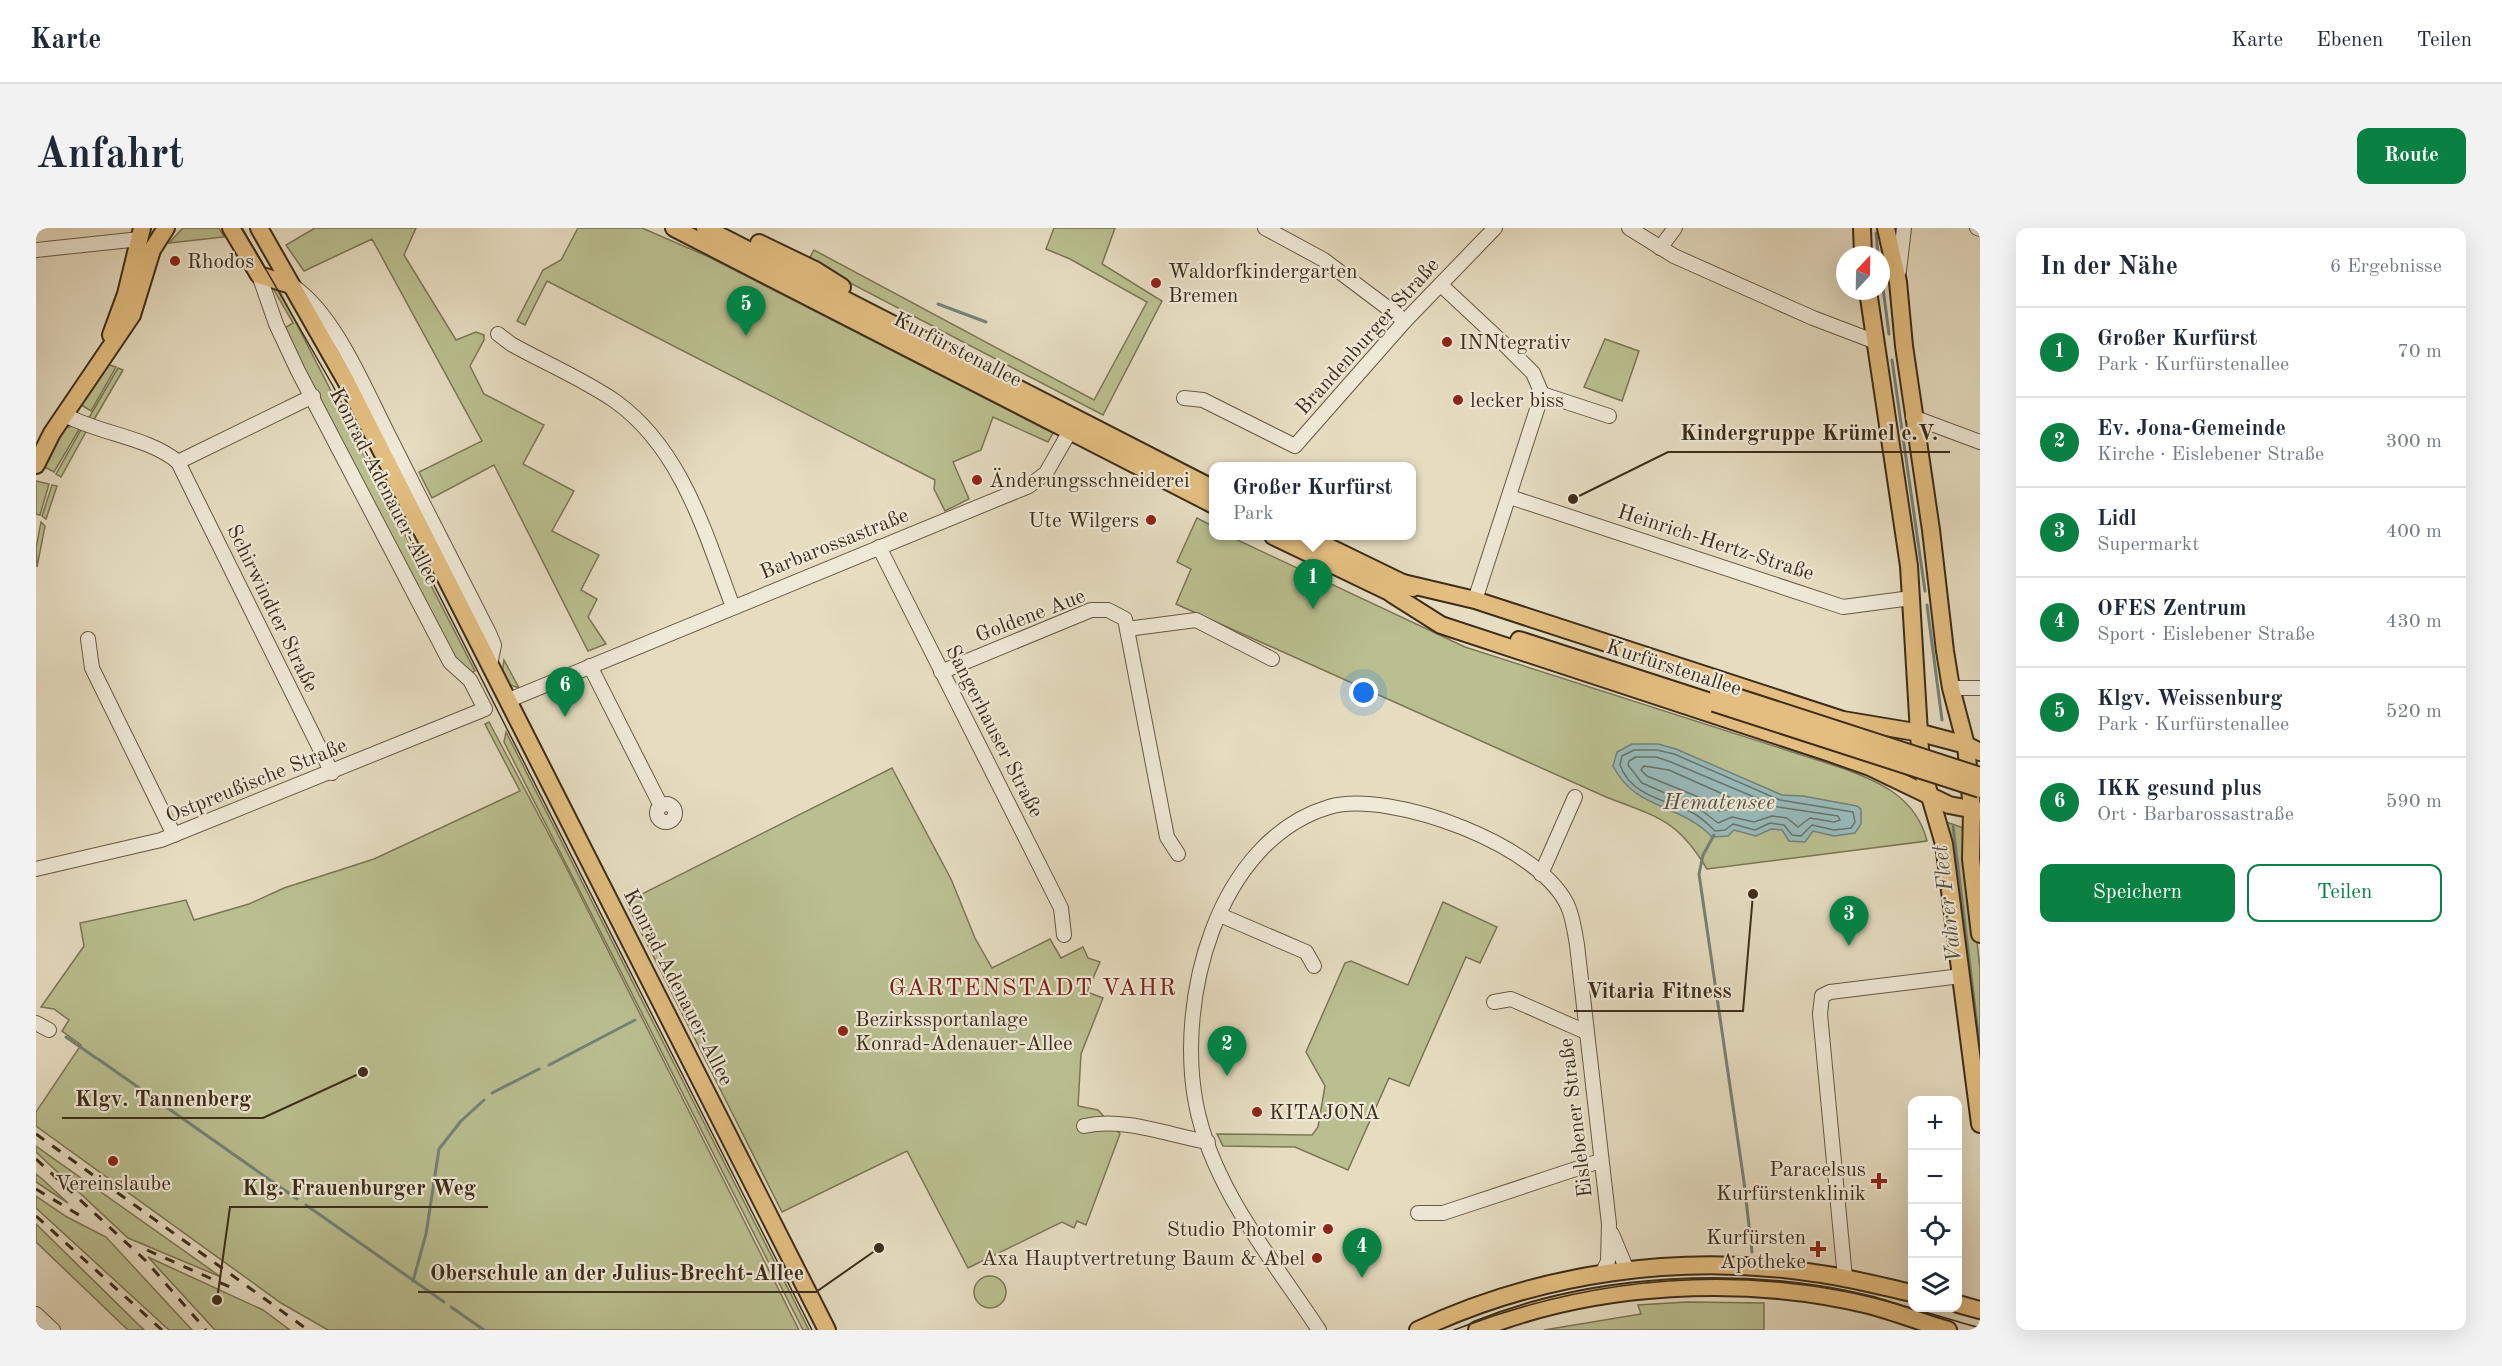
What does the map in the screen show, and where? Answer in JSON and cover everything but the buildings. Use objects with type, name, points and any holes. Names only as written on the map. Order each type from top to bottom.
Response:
[{"type":"main road","points":[[36,465],[64,415],[132,315],[152,250],[166,228]]},
{"type":"main road","name":"Konrad-Adenauer-Allee","points":[[231,228],[259,275]]},
{"type":"main road","name":"Konrad-Adenauer-Allee","points":[[259,228],[346,381],[827,1330]]},
{"type":"main road","name":"Kurfürstenallee","points":[[663,228],[678,230],[1209,503]]},
{"type":"main road","name":"Kurfürstenallee","points":[[705,228],[1209,486]]},
{"type":"main road","name":"Kurfürstenallee","points":[[728,228],[815,270],[876,305],[896,325]]},
{"type":"main road","points":[[1862,228],[1863,246]]},
{"type":"main road","points":[[1886,228],[1898,282],[1913,417],[1925,596],[1921,766],[1944,844],[1980,1124]]},
{"type":"main road","points":[[103,355],[126,294],[141,233]]},
{"type":"main road","points":[[259,275],[291,285]]},
{"type":"main road","points":[[1869,300],[1925,596],[1951,688],[1973,748],[1976,810],[1971,859],[1980,934]]},
{"type":"main road","points":[[1876,342],[1904,346]]},
{"type":"main road","name":"Kurfürstenallee","points":[[1282,540],[1397,589],[1467,623],[1716,697],[1943,771]]},
{"type":"main road","name":"Kurfürstenallee","points":[[1313,540],[1397,589],[1442,625],[1830,753],[1870,767],[1949,805],[1976,810]]},
{"type":"main road","name":"Kurfürstenallee","points":[[1397,589],[1475,600],[1843,720],[1921,733],[1973,748]]},
{"type":"main road","points":[[1943,771],[1980,776]]},
{"type":"main road","points":[[1943,771],[1980,789]]},
{"type":"main road","points":[[1419,1330],[1452,1315],[1546,1284],[1627,1270],[1666,1266],[1739,1265],[1845,1278],[1908,1292]]},
{"type":"main road","points":[[1477,1330],[1544,1309],[1607,1296],[1661,1289],[1715,1287],[1847,1301],[1948,1330]]},
{"type":"main road","points":[[1962,1305],[1980,1310]]},
{"type":"street","points":[[1265,228],[1324,260],[1405,321]]},
{"type":"street","name":"Brandenburger Straße","points":[[1184,399],[1203,400],[1295,446],[1405,321],[1495,228]]},
{"type":"street","points":[[1629,228],[1660,249],[1813,318],[1876,342]]},
{"type":"street","points":[[1660,249],[1675,228]]},
{"type":"street","points":[[1898,282],[1904,228]]},
{"type":"street","points":[[36,250],[141,233]]},
{"type":"street","name":"Konrad-Adenauer-Allee","points":[[259,275],[276,324],[450,662],[470,680],[485,710]]},
{"type":"street","points":[[1441,285],[1533,373],[1542,394],[1475,600]]},
{"type":"street","points":[[498,334],[511,345],[614,401],[647,430],[683,480],[733,607]]},
{"type":"street","points":[[1542,394],[1609,416]]},
{"type":"street","points":[[64,415],[83,425],[166,452],[178,462],[313,396]]},
{"type":"street","points":[[1913,417],[1980,442]]},
{"type":"street","name":"Barbarossastraße","points":[[509,700],[1029,486],[1046,473],[1070,431]]},
{"type":"street","name":"Schirwindter Straße","points":[[178,462],[332,773]]},
{"type":"street","name":"Heinrich-Hertz-Straße","points":[[1510,497],[1843,607],[1925,596]]},
{"type":"street","name":"Sangerhauser Straße","points":[[879,547],[1061,908],[1064,935]]},
{"type":"street","name":"Goldene Aue","points":[[941,672],[1091,610],[1108,610],[1125,619],[1127,629]]},
{"type":"street","points":[[1178,854],[1167,837],[1127,629],[1196,620],[1272,658]]},
{"type":"street","points":[[88,639],[92,668],[174,835]]},
{"type":"street","points":[[590,666],[662,806]]},
{"type":"street","points":[[1951,688],[1980,688]]},
{"type":"street","name":"Ostpreußische Straße","points":[[36,869],[145,845],[174,835],[485,710]]},
{"type":"street","points":[[1541,874],[1575,797]]},
{"type":"street","name":"Eislebener Straße","points":[[1319,1330],[1240,1210],[1208,1142],[1196,1104],[1191,1028],[1197,981],[1220,915],[1233,890],[1274,837],[1291,824],[1331,806],[1365,804],[1442,819],[1496,842],[1541,874],[1556,889],[1569,909],[1577,945],[1609,1224],[1608,1261],[1602,1274]]},
{"type":"street","points":[[1220,915],[1306,952],[1314,966]]},
{"type":"street","points":[[1845,1278],[1820,1014],[1822,996],[1830,992],[1961,976]]},
{"type":"street","points":[[1494,1002],[1511,999],[1586,1032]]},
{"type":"street","points":[[36,1023],[49,1030]]},
{"type":"street","points":[[1084,1126],[1100,1122],[1119,1124],[1208,1142]]},
{"type":"street","points":[[1418,1214],[1443,1213],[1600,1161]]},
{"type":"street","name":"Eislebener Straße","points":[[1609,1224],[1627,1270]]},
{"type":"street","points":[[36,1314],[53,1330]]},
{"type":"green space","points":[[183,228],[219,228],[224,237],[169,243]]},
{"type":"green space","points":[[315,228],[416,228],[404,255],[456,340],[476,332],[484,335],[484,340],[470,366],[484,394],[544,425],[523,464],[574,491],[552,531],[599,555],[581,590],[597,599],[588,617],[606,644],[588,651],[494,465],[432,498],[419,472],[482,441],[372,239],[304,271],[286,245]]},
{"type":"green space","points":[[578,228],[642,228],[709,257],[1053,433],[1048,442],[993,417],[981,450],[953,462],[969,499],[945,511],[934,489],[935,480],[547,281],[525,325],[517,321],[543,270],[561,260]]},
{"type":"green space","points":[[1054,228],[1115,228],[1102,264],[1162,301],[1103,415],[808,261],[814,250],[1094,400],[1147,302],[1070,259],[1046,249]]},
{"type":"green space","points":[[270,283],[276,284],[475,671],[471,673],[451,656],[281,326],[285,328],[293,323]]},
{"type":"green space","points":[[1605,339],[1639,351],[1622,401],[1584,387]]},
{"type":"green space","points":[[106,364],[116,367],[91,411],[78,403]]},
{"type":"green space","points":[[118,368],[123,370],[92,423],[87,421]]},
{"type":"green space","points":[[73,426],[80,428],[54,472],[41,465],[64,428]]},
{"type":"green space","points":[[82,428],[87,430],[61,477],[56,474]]},
{"type":"green space","points":[[36,481],[49,484],[40,515],[36,514]]},
{"type":"green space","points":[[52,485],[57,486],[46,519],[42,516]]},
{"type":"green space","points":[[1197,518],[1209,524],[1209,540],[1238,540],[1465,647],[1868,778],[1905,802],[1922,826],[1927,841],[1707,869],[1686,839],[1652,815],[1606,797],[1176,604],[1191,569],[1177,562]]},
{"type":"green space","points":[[41,522],[45,526],[37,567],[36,548]]},
{"type":"green space","points":[[504,660],[519,688],[507,684],[502,674]]},
{"type":"green space","points":[[489,722],[564,863],[799,1330],[328,1330],[281,1303],[36,1126],[36,1112],[81,1045],[62,1031],[69,1020],[54,1009],[41,1007],[84,946],[80,923],[186,900],[194,920],[249,904],[284,888],[374,859],[520,791],[485,724]]},
{"type":"green space","points":[[506,732],[809,1330],[803,1330],[504,742]]},
{"type":"green space","name":"Bezirkssportanlage Konrad-Adenauer-Allee","points":[[892,768],[951,879],[975,938],[992,968],[1050,939],[1061,958],[1083,947],[1088,958],[1100,962],[1087,992],[1103,998],[1081,1054],[1078,1106],[1098,1110],[1120,1134],[1086,1225],[1077,1221],[1074,1228],[1062,1222],[968,1268],[907,1151],[782,1212],[626,902]]},
{"type":"green space","points":[[1943,821],[1964,828],[1980,968],[1980,1091]]},
{"type":"green space","points":[[1443,902],[1497,927],[1480,963],[1466,957],[1409,1086],[1389,1078],[1348,1170],[1295,1147],[1223,1146],[1217,1134],[1312,1135],[1318,1127],[1325,1086],[1306,1052],[1345,963],[1351,961],[1408,985]]},
{"type":"green space","points":[[36,1146],[221,1277],[128,1238],[36,1152]]},
{"type":"green space","points":[[36,1174],[41,1178],[68,1203],[36,1182]]},
{"type":"green space","points":[[36,1196],[67,1217],[106,1237],[192,1330],[169,1330],[36,1208]]},
{"type":"green space","points":[[36,1224],[144,1330],[128,1330],[36,1242]]},
{"type":"green space","points":[[148,1257],[263,1310],[290,1330],[215,1330]]},
{"type":"green space","points":[[990,1276],[1001,1281],[1006,1292],[1001,1303],[990,1308],[979,1303],[974,1292],[979,1281]]},
{"type":"green space","points":[[1687,1302],[1764,1303],[1764,1330],[1544,1330],[1641,1314],[1638,1305]]},
{"type":"water","name":"Hematensee","points":[[1632,744],[1658,744],[1676,749],[1782,795],[1803,796],[1857,806],[1861,809],[1861,824],[1855,833],[1834,836],[1813,831],[1805,842],[1789,841],[1782,830],[1771,829],[1756,836],[1734,830],[1728,836],[1712,837],[1700,826],[1646,799],[1623,781],[1613,766],[1617,752]]},
{"type":"waterway","name":"Vahrer Fleet","points":[[1876,233],[1877,246]]},
{"type":"waterway","name":"Vahrer Fleet","points":[[1885,300],[1889,334]]},
{"type":"waterway","points":[[938,304],[986,322]]},
{"type":"waterway","name":"Vahrer Fleet","points":[[1892,360],[1925,591]]},
{"type":"waterway","name":"Vahrer Fleet","points":[[1927,605],[1942,720]]},
{"type":"waterway","name":"Vahrer Fleet","points":[[1953,826],[1980,1050]]},
{"type":"waterway","points":[[1714,835],[1703,855],[1699,874],[1752,1252]]},
{"type":"waterway","points":[[549,1065],[635,1020]]},
{"type":"waterway","points":[[66,1037],[96,1058]]},
{"type":"waterway","points":[[98,1059],[297,1199]]},
{"type":"waterway","points":[[492,1093],[539,1069]]},
{"type":"waterway","points":[[413,1281],[426,1234],[439,1149],[461,1121],[484,1100]]},
{"type":"waterway","points":[[306,1205],[444,1302]]},
{"type":"waterway","points":[[451,1307],[484,1330]]},
{"type":"tram line","points":[[242,228],[333,386],[812,1330]]},
{"type":"tram line","points":[[1454,1330],[1502,1313],[1550,1300],[1648,1283],[1697,1280],[1747,1280],[1798,1284],[1848,1292],[1980,1328]]},
{"type":"railway","points":[[36,1134],[308,1330]]},
{"type":"railway","points":[[36,1159],[146,1261],[206,1330]]},
{"type":"railway","points":[[36,1189],[79,1215]]},
{"type":"railway","points":[[36,1216],[162,1330]]},
{"type":"railway","points":[[147,1250],[230,1287]]},
{"type":"place","name":"Rhodos","points":[[175,261]]},
{"type":"place","name":"Waldorfkindergarten Bremen","points":[[1156,283]]},
{"type":"place","name":"Klgv. Weissenburg","points":[[746,336]]},
{"type":"place","name":"INNtegrativ","points":[[1447,342]]},
{"type":"place","name":"lecker biss","points":[[1458,400]]},
{"type":"place","name":"Änderungsschneiderei","points":[[977,480]]},
{"type":"place","name":"Kindergruppe Krümel e.V.","points":[[1573,499]]},
{"type":"place","name":"Ute Wilgers","points":[[1151,520]]},
{"type":"place","name":"Großer Kurfürst","points":[[1313,609]]},
{"type":"place","name":"IKK gesund plus","points":[[565,717]]},
{"type":"place","name":"Vitaria Fitness","points":[[1753,894]]},
{"type":"place","name":"Lidl","points":[[1849,946]]},
{"type":"place","name":"Bezirkssportanlage Konrad-Adenauer-Allee","points":[[843,1031]]},
{"type":"place","name":"Klgv. Tannenberg","points":[[363,1072]]},
{"type":"place","name":"Ev. Jona-Gemeinde","points":[[1227,1076]]},
{"type":"place","name":"KITAJONA","points":[[1257,1112]]},
{"type":"place","name":"Vereinslaube","points":[[113,1161]]},
{"type":"place","name":"Paracelsus Kurfürstenklinik","points":[[1879,1181]]},
{"type":"place","name":"Studio Photomir","points":[[1328,1229]]},
{"type":"place","name":"Oberschule an der Julius-Brecht-Allee","points":[[879,1248]]},
{"type":"place","name":"Kurfürsten Apotheke","points":[[1818,1249]]},
{"type":"place","name":"Axa Hauptvertretung Baum & Abel","points":[[1317,1258]]},
{"type":"place","name":"OFES Zentrum","points":[[1362,1278]]},
{"type":"place","name":"Klg. Frauenburger Weg","points":[[217,1300]]},
{"type":"district","name":"GARTENSTADT VAHR","points":[[1033,987]]}]
